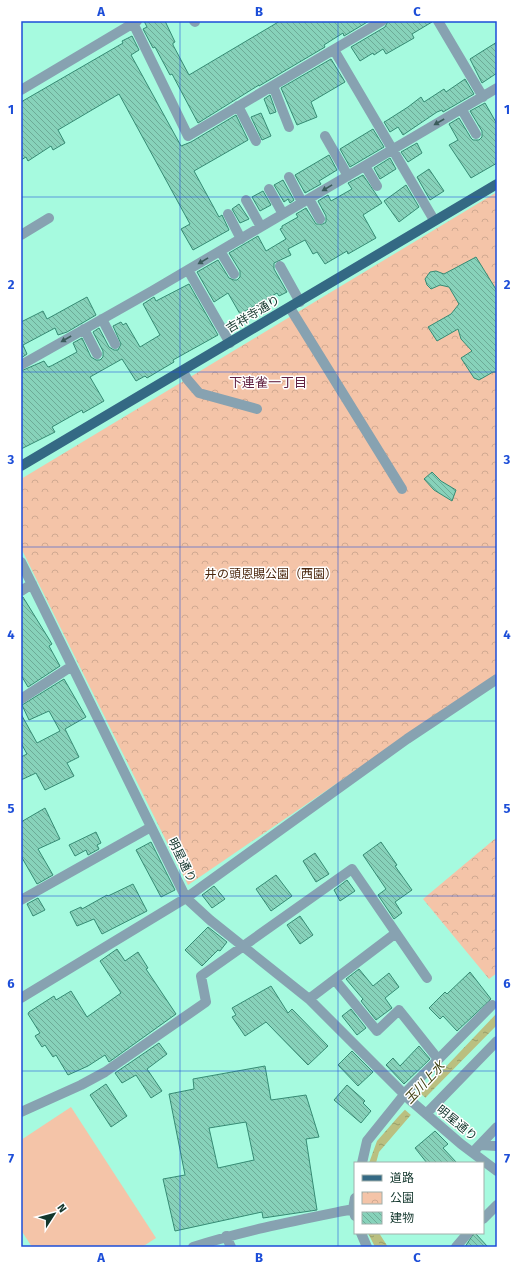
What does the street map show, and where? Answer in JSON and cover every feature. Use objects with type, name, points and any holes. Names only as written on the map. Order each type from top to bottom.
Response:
[{"type":"main road","name":"吉祥寺通り","points":[[21,466],[497,184]]},
{"type":"street","points":[[21,90],[135,22],[188,136],[382,21]]},
{"type":"street","points":[[438,21],[483,97]]},
{"type":"street","points":[[334,50],[434,220]]},
{"type":"street","points":[[273,86],[289,127]]},
{"type":"street","points":[[21,365],[188,270],[497,88]]},
{"type":"street","points":[[238,106],[256,141]]},
{"type":"street","points":[[462,110],[476,134]]},
{"type":"street","points":[[325,136],[348,176]]},
{"type":"street","points":[[365,166],[377,186]]},
{"type":"street","points":[[289,177],[320,219]]},
{"type":"street","points":[[269,189],[283,214]]},
{"type":"street","points":[[246,200],[261,227]]},
{"type":"street","points":[[228,214],[241,239]]},
{"type":"street","points":[[21,235],[49,218]]},
{"type":"street","points":[[220,250],[234,274]]},
{"type":"street","points":[[280,266],[300,302]]},
{"type":"street","points":[[188,270],[230,343]]},
{"type":"street","points":[[290,308],[402,488]]},
{"type":"street","points":[[102,319],[114,344]]},
{"type":"street","points":[[84,329],[97,354]]},
{"type":"street","points":[[183,371],[199,393],[257,409]]},
{"type":"street","name":"明星通り","points":[[21,562],[186,898],[210,920],[244,945],[310,999],[423,1112],[477,1149],[497,1171]]},
{"type":"street","points":[[21,591],[32,584]]},
{"type":"street","points":[[21,699],[72,666]]},
{"type":"street","points":[[21,998],[186,898],[406,739],[497,680]]},
{"type":"street","points":[[21,900],[151,827]]},
{"type":"street","points":[[21,1112],[81,1085],[105,1072],[206,1002],[200,976],[352,869],[427,978]]},
{"type":"street","points":[[310,999],[396,934]]},
{"type":"street","points":[[335,980],[377,1031],[399,1010],[438,1059]]},
{"type":"street","points":[[362,1162],[367,1141],[407,1097],[438,1059],[492,1005]]},
{"type":"street","points":[[423,1112],[497,1041]]},
{"type":"street","points":[[477,1149],[497,1127]]},
{"type":"street","points":[[477,1149],[497,1146]]},
{"type":"street","points":[[484,1217],[497,1205]]},
{"type":"street","points":[[193,1247],[226,1236],[354,1212]]},
{"type":"street","points":[[361,1234],[367,1247]]},
{"type":"street","points":[[456,1247],[467,1234]]},
{"type":"street","points":[[226,1236],[231,1247]]},
{"type":"green space","name":"井の頭恩賜公園（西園）","points":[[497,192],[497,674],[188,885],[21,548],[21,479]]},
{"type":"green space","points":[[497,837],[497,973],[489,979],[423,899]]},
{"type":"green space","points":[[71,1107],[156,1238],[142,1247],[32,1247],[21,1230],[21,1140]]},
{"type":"water","points":[[497,1013],[497,1025],[428,1095],[379,1152],[376,1162],[369,1162],[377,1141]]},
{"type":"water","points":[[368,1234],[380,1234],[388,1247],[375,1247]]},
{"type":"pier","points":[[419,1092],[427,1099],[412,1116],[403,1108]]},
{"type":"building","points":[[144,21],[165,21],[175,42],[173,45],[189,75],[280,21],[369,21],[344,36],[343,33],[324,45],[325,47],[259,85],[198,123],[172,74],[170,75],[155,47],[153,48],[143,29],[147,27]]},
{"type":"building","points":[[388,21],[432,22],[412,34],[414,38],[386,54],[383,49],[360,61],[351,47],[385,27]]},
{"type":"building","points":[[132,36],[139,50],[131,55],[181,146],[191,142],[236,115],[248,140],[194,171],[219,217],[222,215],[229,230],[193,250],[181,229],[190,224],[119,94],[58,130],[65,143],[53,150],[51,146],[28,161],[26,157],[21,160],[21,102],[123,43],[122,41]]},
{"type":"building","points":[[497,42],[497,73],[482,83],[470,59]]},
{"type":"building","points":[[331,59],[345,82],[311,102],[317,117],[297,125],[281,88]]},
{"type":"building","points":[[465,79],[474,94],[443,112],[442,110],[437,112],[403,135],[398,127],[390,132],[384,122],[421,97],[424,102],[444,89],[446,92]]},
{"type":"building","points":[[270,95],[276,112],[270,114],[264,99]]},
{"type":"building","points":[[485,103],[497,124],[497,163],[471,178],[449,145],[458,140],[449,124],[459,118],[471,138],[473,140],[479,140],[482,137],[482,131],[470,111]]},
{"type":"building","points":[[261,113],[271,136],[262,140],[251,117]]},
{"type":"building","points":[[373,129],[384,147],[350,167],[340,149]]},
{"type":"building","points":[[417,143],[422,153],[408,162],[401,152]]},
{"type":"building","points":[[329,155],[337,170],[319,181],[321,184],[305,193],[295,175]]},
{"type":"building","points":[[390,158],[396,169],[380,179],[374,168]]},
{"type":"building","points":[[429,169],[444,191],[430,200],[417,177]]},
{"type":"building","points":[[363,175],[382,203],[363,215],[376,238],[348,254],[347,251],[325,264],[317,252],[313,254],[305,240],[288,249],[291,255],[274,263],[274,269],[287,292],[279,296],[277,293],[240,314],[228,293],[214,302],[197,272],[218,260],[229,278],[237,280],[240,277],[240,271],[229,253],[258,236],[266,251],[286,239],[280,229],[282,226],[298,217],[296,214],[306,208],[316,224],[323,224],[326,222],[326,216],[318,201],[328,195],[331,201],[352,189],[348,183]]},
{"type":"building","points":[[283,180],[294,200],[290,203],[288,199],[284,202],[274,185]]},
{"type":"building","points":[[406,185],[419,207],[399,222],[384,201]]},
{"type":"building","points":[[263,191],[271,205],[260,211],[252,197]]},
{"type":"building","points":[[239,204],[249,219],[240,223],[232,209]]},
{"type":"building","points":[[476,257],[497,291],[497,372],[493,372],[479,380],[474,378],[461,358],[472,351],[461,339],[458,329],[437,341],[428,327],[451,314],[459,304],[449,287],[440,285],[431,289],[427,285],[425,279],[430,272],[436,271],[444,274]]},
{"type":"building","points":[[189,284],[218,335],[173,360],[174,362],[147,378],[145,376],[136,381],[122,359],[90,377],[104,401],[83,413],[82,410],[52,427],[55,432],[21,449],[21,371],[44,361],[48,367],[51,366],[77,352],[73,343],[82,338],[91,357],[96,360],[100,360],[103,357],[103,351],[93,332],[99,328],[109,347],[114,350],[118,350],[121,344],[113,326],[121,322],[123,325],[126,323],[140,347],[160,335],[143,304],[154,297],[156,301]]},
{"type":"building","points":[[87,297],[96,315],[67,332],[58,335],[55,328],[23,345],[27,354],[21,358],[21,322],[43,311],[47,319]]},
{"type":"building","points":[[432,472],[441,481],[456,490],[452,501],[434,490],[424,479]]},
{"type":"building","points":[[21,597],[23,597],[52,644],[49,646],[60,666],[28,687],[21,675]]},
{"type":"building","points":[[64,679],[86,717],[65,729],[79,757],[67,763],[74,776],[45,790],[36,773],[21,780],[21,757],[27,754],[21,743],[21,714],[37,743],[60,731],[49,711],[29,720],[22,705]]},
{"type":"building","points":[[45,808],[60,839],[38,849],[53,875],[37,884],[21,856],[21,822]]},
{"type":"building","points":[[96,832],[101,843],[97,845],[99,849],[88,855],[86,850],[75,856],[69,845]]},
{"type":"building","points":[[151,842],[175,890],[161,897],[136,850]]},
{"type":"building","points":[[381,842],[397,865],[395,866],[412,890],[395,902],[402,913],[394,919],[378,895],[386,889],[363,855]]},
{"type":"building","points":[[315,853],[329,874],[316,882],[303,861]]},
{"type":"building","points":[[276,875],[292,896],[271,911],[256,889]]},
{"type":"building","points":[[347,880],[355,891],[340,901],[334,890]]},
{"type":"building","points":[[133,884],[147,911],[102,934],[94,919],[77,926],[70,912],[81,907],[82,909],[107,895],[108,896]]},
{"type":"building","points":[[214,886],[225,899],[212,908],[202,895]]},
{"type":"building","points":[[38,898],[45,910],[33,916],[27,904]]},
{"type":"building","points":[[300,916],[313,935],[300,944],[287,925]]},
{"type":"building","points":[[208,927],[227,942],[220,951],[218,950],[202,966],[185,950]]},
{"type":"building","points":[[117,949],[125,961],[138,952],[148,968],[146,969],[176,1014],[109,1062],[105,1055],[88,1066],[68,1075],[56,1055],[53,1057],[45,1045],[42,1047],[35,1036],[40,1033],[28,1014],[54,996],[56,1000],[71,991],[87,1017],[121,993],[100,961]]},
{"type":"building","points":[[359,969],[373,986],[389,973],[399,987],[385,998],[392,1008],[376,1020],[361,1001],[363,999],[346,979]]},
{"type":"building","points":[[470,972],[491,999],[457,1031],[443,1016],[440,1019],[429,1008],[445,992],[447,994]]},
{"type":"building","points":[[271,986],[288,1013],[292,1009],[328,1046],[308,1065],[266,1022],[245,1036],[232,1017],[236,1015],[232,1008]]},
{"type":"building","points":[[351,1009],[366,1028],[357,1035],[342,1016]]},
{"type":"building","points":[[159,1043],[167,1054],[147,1069],[162,1091],[151,1098],[136,1075],[122,1083],[115,1073]]},
{"type":"building","points":[[419,1046],[430,1059],[404,1084],[386,1065],[393,1058],[400,1066]]},
{"type":"building","points":[[352,1051],[373,1072],[358,1086],[338,1065]]},
{"type":"building","points":[[265,1066],[271,1100],[306,1095],[319,1137],[306,1139],[317,1210],[263,1218],[262,1212],[175,1231],[163,1179],[185,1175],[169,1094],[194,1089],[193,1079]],"holes":[[[246,1122],[254,1160],[218,1168],[209,1128]]]},
{"type":"building","points":[[106,1084],[127,1116],[111,1127],[90,1095]]},
{"type":"building","points":[[347,1085],[365,1101],[363,1103],[371,1111],[361,1123],[334,1100]]},
{"type":"building","points":[[435,1131],[448,1144],[443,1148],[456,1162],[426,1162],[415,1148]]},
{"type":"building","points":[[473,1234],[476,1234],[488,1247],[465,1247]]},
{"type":"district","name":"下連雀一丁目","points":[[268,382]]},
{"type":"water label","name":"玉川上水","points":[[424,1082]]}]
